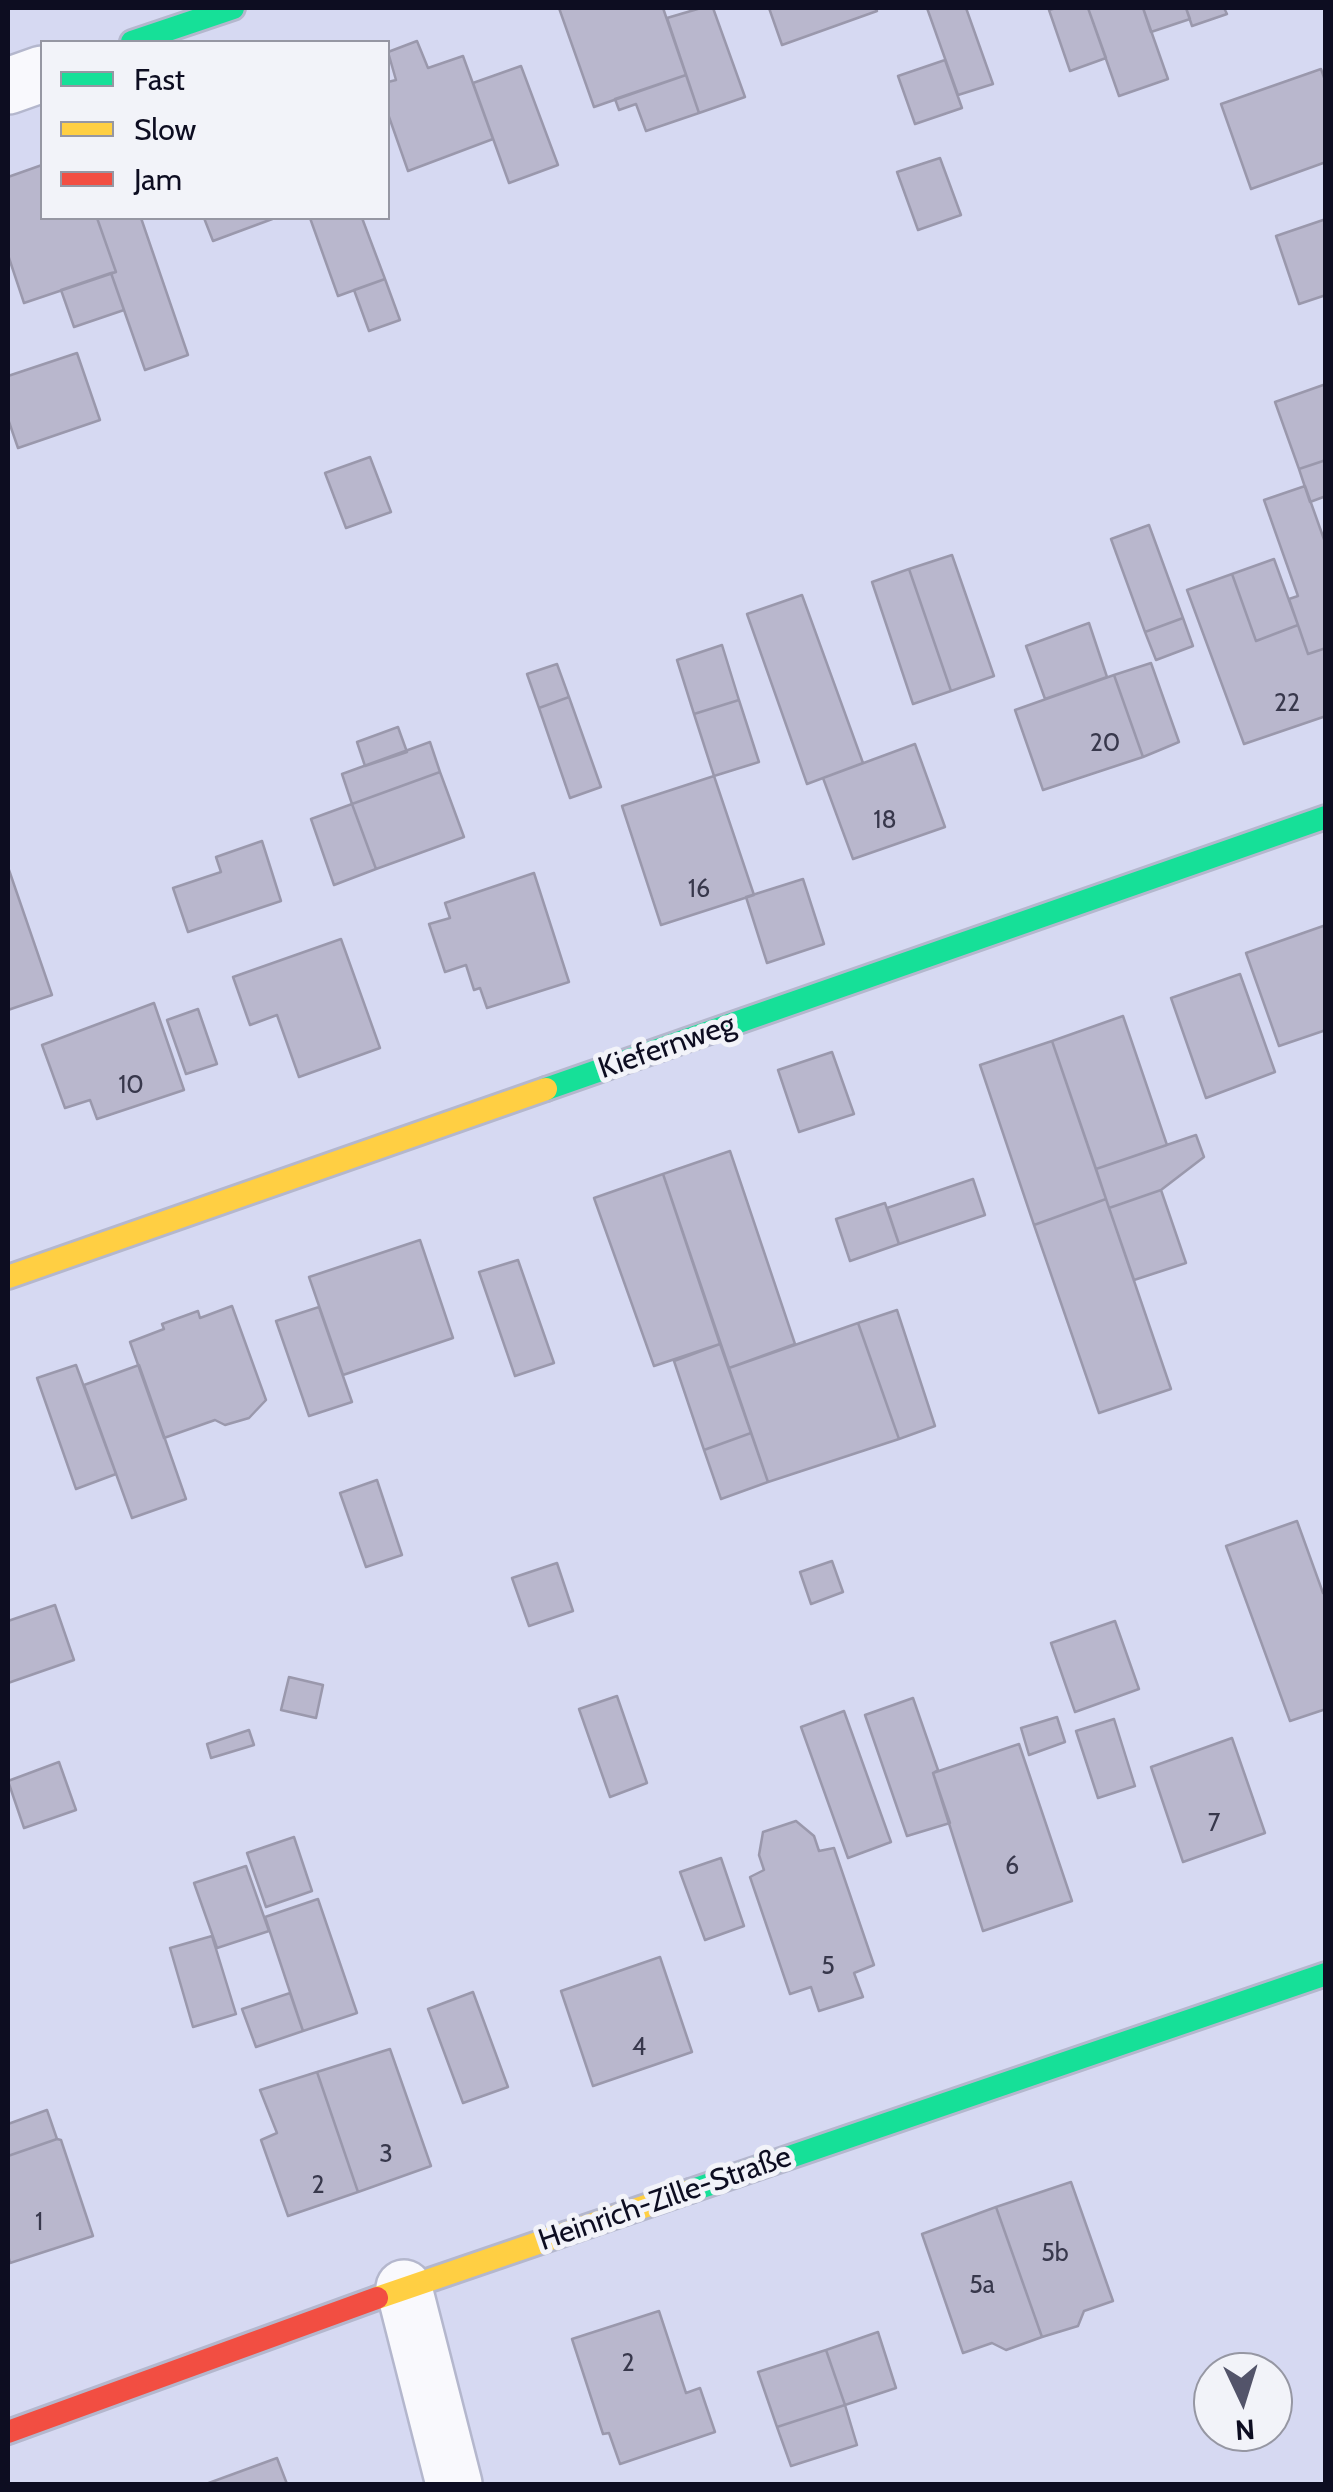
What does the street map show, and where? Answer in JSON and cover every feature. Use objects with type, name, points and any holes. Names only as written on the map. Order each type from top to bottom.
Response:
[{"type":"street","points":[[138,40],[234,8]]},
{"type":"street","points":[[8,86],[40,75]]},
{"type":"street","name":"Kiefernweg","points":[[8,1277],[1326,817]]},
{"type":"street","name":"Heinrich-Zille-Straße","points":[[8,2432],[404,2288],[1326,1974]]},
{"type":"street","points":[[404,2288],[454,2484]]},
{"type":"building","points":[[559,8],[663,8],[686,75],[594,107]]},
{"type":"building","points":[[713,8],[745,97],[699,113],[667,18]]},
{"type":"building","points":[[769,8],[875,8],[877,11],[782,45]]},
{"type":"building","points":[[927,8],[966,8],[993,84],[958,95]]},
{"type":"building","points":[[1088,8],[1106,58],[1070,71],[1049,10]]},
{"type":"building","points":[[1088,8],[1143,8],[1168,79],[1119,96]]},
{"type":"building","points":[[1143,8],[1186,8],[1190,19],[1151,32]]},
{"type":"building","points":[[1186,8],[1224,8],[1227,14],[1192,26]]},
{"type":"building","points":[[417,41],[428,68],[463,56],[493,139],[408,171],[390,120],[390,82],[396,80],[390,51]]},
{"type":"building","points":[[945,60],[962,108],[915,124],[898,76]]},
{"type":"building","points":[[521,66],[558,165],[509,183],[473,83]]},
{"type":"building","points":[[1321,69],[1326,83],[1326,162],[1251,189],[1221,104]]},
{"type":"building","points":[[686,75],[699,113],[646,131],[636,104],[619,110],[615,99]]},
{"type":"building","points":[[940,158],[961,215],[918,230],[897,172]]},
{"type":"building","points":[[40,166],[40,220],[98,220],[116,272],[24,303],[8,255],[8,177]]},
{"type":"building","points":[[1326,219],[1326,295],[1299,304],[1276,236]]},
{"type":"building","points":[[98,220],[142,220],[188,355],[145,370],[111,273],[116,272]]},
{"type":"building","points":[[205,220],[270,220],[213,241]]},
{"type":"building","points":[[311,220],[363,220],[385,279],[338,296]]},
{"type":"building","points":[[111,273],[124,310],[74,327],[61,290]]},
{"type":"building","points":[[385,279],[400,320],[369,331],[354,290]]},
{"type":"building","points":[[77,353],[100,420],[18,448],[8,419],[8,376]]},
{"type":"building","points":[[1326,384],[1326,460],[1299,469],[1275,402]]},
{"type":"building","points":[[370,457],[391,512],[346,528],[325,473]]},
{"type":"building","points":[[1326,460],[1326,496],[1310,502],[1299,469]]},
{"type":"building","points":[[1305,486],[1326,545],[1326,648],[1308,654],[1289,599],[1298,596],[1264,500]]},
{"type":"building","points":[[1149,525],[1183,618],[1145,632],[1111,539]]},
{"type":"building","points":[[952,555],[994,676],[951,691],[909,569]]},
{"type":"building","points":[[1274,559],[1298,625],[1256,641],[1232,574]]},
{"type":"building","points":[[909,569],[951,691],[913,704],[872,582]]},
{"type":"building","points":[[1232,574],[1256,641],[1298,625],[1308,654],[1326,648],[1326,716],[1244,744],[1187,590]]},
{"type":"building","points":[[802,595],[863,763],[807,784],[747,614]]},
{"type":"building","points":[[1183,618],[1193,646],[1156,660],[1145,632]]},
{"type":"building","points":[[1089,623],[1107,677],[1045,699],[1026,646]]},
{"type":"building","points":[[722,645],[739,700],[694,714],[677,660]]},
{"type":"building","points":[[1151,663],[1179,742],[1143,757],[1114,675]]},
{"type":"building","points":[[557,664],[569,697],[539,708],[527,674]]},
{"type":"building","points":[[1114,675],[1143,757],[1043,790],[1015,710]]},
{"type":"building","points":[[569,697],[601,787],[570,798],[539,708]]},
{"type":"building","points":[[739,700],[759,762],[714,776],[694,714]]},
{"type":"building","points":[[398,727],[407,752],[365,766],[357,742]]},
{"type":"building","points":[[430,742],[440,772],[352,804],[342,774]]},
{"type":"building","points":[[915,744],[945,827],[853,859],[823,778]]},
{"type":"building","points":[[440,772],[464,837],[376,869],[352,804]]},
{"type":"building","points":[[714,776],[754,895],[661,925],[622,806]]},
{"type":"building","points":[[352,804],[376,869],[334,885],[311,819]]},
{"type":"building","points":[[262,841],[281,901],[188,932],[173,888],[221,872],[216,857]]},
{"type":"building","points":[[8,871],[52,995],[8,1010]]},
{"type":"building","points":[[534,873],[569,982],[487,1008],[480,988],[474,990],[466,965],[445,972],[429,924],[450,918],[445,903]]},
{"type":"building","points":[[803,879],[824,944],[767,963],[746,897]]},
{"type":"building","points":[[1326,925],[1326,1030],[1279,1046],[1246,953]]},
{"type":"building","points":[[341,939],[380,1048],[299,1077],[277,1015],[250,1025],[233,977]]},
{"type":"building","points":[[1240,974],[1275,1072],[1206,1098],[1171,998]]},
{"type":"building","points":[[154,1003],[184,1090],[97,1119],[90,1100],[65,1108],[42,1045]]},
{"type":"building","points":[[198,1009],[217,1064],[186,1074],[167,1020]]},
{"type":"building","points":[[1123,1016],[1167,1145],[1096,1169],[1052,1041]]},
{"type":"building","points":[[1052,1041],[1106,1199],[1034,1225],[980,1065]]},
{"type":"building","points":[[832,1052],[854,1114],[799,1132],[778,1070]]},
{"type":"building","points":[[1196,1135],[1204,1157],[1161,1190],[1109,1208],[1096,1169]]},
{"type":"building","points":[[730,1151],[795,1344],[729,1368],[663,1174]]},
{"type":"building","points":[[663,1174],[720,1344],[654,1366],[594,1198]]},
{"type":"building","points":[[973,1179],[985,1215],[899,1244],[887,1208]]},
{"type":"building","points":[[1161,1190],[1186,1263],[1134,1280],[1109,1208]]},
{"type":"building","points":[[1106,1199],[1171,1389],[1099,1413],[1034,1225]]},
{"type":"building","points":[[885,1203],[899,1244],[850,1261],[836,1219]]},
{"type":"building","points":[[420,1240],[453,1338],[343,1375],[309,1277]]},
{"type":"building","points":[[518,1260],[554,1363],[515,1376],[479,1272]]},
{"type":"building","points":[[232,1306],[266,1400],[249,1418],[225,1425],[215,1420],[164,1438],[130,1342],[164,1329],[162,1324],[198,1311],[200,1318]]},
{"type":"building","points":[[319,1307],[352,1402],[309,1416],[276,1321]]},
{"type":"building","points":[[897,1310],[935,1426],[899,1439],[858,1323]]},
{"type":"building","points":[[858,1323],[899,1439],[768,1482],[729,1368]]},
{"type":"building","points":[[720,1344],[751,1433],[704,1450],[674,1361]]},
{"type":"building","points":[[76,1365],[116,1474],[76,1489],[37,1378]]},
{"type":"building","points":[[139,1365],[186,1499],[132,1518],[84,1385]]},
{"type":"building","points":[[751,1433],[768,1482],[721,1499],[704,1450]]},
{"type":"building","points":[[377,1480],[402,1555],[366,1567],[340,1493]]},
{"type":"building","points":[[1297,1521],[1323,1593],[1326,1592],[1326,1709],[1290,1721],[1226,1546]]},
{"type":"building","points":[[832,1561],[843,1592],[811,1604],[800,1572]]},
{"type":"building","points":[[557,1563],[573,1611],[529,1626],[512,1578]]},
{"type":"building","points":[[55,1605],[74,1660],[8,1683],[8,1621]]},
{"type":"building","points":[[1115,1621],[1139,1689],[1075,1712],[1051,1643]]},
{"type":"building","points":[[289,1677],[323,1685],[316,1718],[281,1710]]},
{"type":"building","points":[[617,1696],[647,1783],[610,1797],[579,1709]]},
{"type":"building","points":[[913,1698],[938,1770],[933,1773],[950,1823],[907,1836],[865,1715]]},
{"type":"building","points":[[844,1711],[891,1842],[848,1858],[801,1727]]},
{"type":"building","points":[[1057,1717],[1065,1742],[1029,1755],[1021,1728]]},
{"type":"building","points":[[1114,1719],[1135,1786],[1098,1798],[1076,1731]]},
{"type":"building","points":[[249,1730],[254,1745],[211,1758],[207,1744]]},
{"type":"building","points":[[1232,1738],[1265,1833],[1183,1862],[1151,1767]]},
{"type":"building","points":[[1019,1744],[1072,1901],[983,1931],[933,1773]]},
{"type":"building","points":[[59,1762],[76,1810],[24,1828],[8,1781]]},
{"type":"building","points":[[796,1821],[814,1836],[819,1851],[834,1848],[874,1965],[854,1973],[863,1997],[819,2011],[811,1987],[790,1994],[750,1877],[764,1870],[759,1855],[763,1832]]},
{"type":"building","points":[[294,1837],[312,1891],[266,1907],[247,1853]]},
{"type":"building","points":[[721,1858],[744,1926],[705,1940],[680,1872]]},
{"type":"building","points":[[246,1866],[269,1931],[217,1948],[194,1883]]},
{"type":"building","points":[[318,1899],[357,2013],[303,2031],[265,1917]]},
{"type":"building","points":[[212,1936],[236,2014],[193,2027],[170,1948]]},
{"type":"building","points":[[660,1957],[692,2052],[593,2086],[561,1991]]},
{"type":"building","points":[[473,1992],[508,2087],[463,2103],[428,2009]]},
{"type":"building","points":[[290,1993],[303,2031],[256,2047],[242,2009]]},
{"type":"building","points":[[390,2049],[431,2166],[358,2192],[317,2072]]},
{"type":"building","points":[[317,2072],[358,2192],[288,2216],[261,2140],[277,2133],[260,2090]]},
{"type":"building","points":[[47,2110],[57,2139],[8,2156],[8,2124]]},
{"type":"building","points":[[61,2140],[93,2236],[10,2263],[8,2156]]},
{"type":"building","points":[[1071,2182],[1113,2301],[1084,2311],[1078,2326],[1042,2337],[996,2207]]},
{"type":"building","points":[[996,2207],[1042,2337],[1006,2350],[992,2343],[963,2353],[922,2234]]},
{"type":"building","points":[[659,2311],[686,2393],[700,2388],[715,2432],[620,2464],[609,2433],[603,2434],[572,2339]]},
{"type":"building","points":[[878,2332],[896,2388],[845,2405],[826,2350]]},
{"type":"building","points":[[826,2350],[845,2405],[777,2427],[758,2372]]},
{"type":"building","points":[[845,2405],[857,2445],[791,2466],[777,2427]]},
{"type":"building","points":[[277,2458],[287,2484],[206,2484]]},
{"type":"traffic: fast","points":[[138,40],[233,8]]},
{"type":"traffic: fast","points":[[546,1089],[1326,817]]},
{"type":"traffic: fast","points":[[690,2191],[1326,1974]]},
{"type":"traffic: slow","points":[[8,1277],[546,1089]]},
{"type":"traffic: slow","points":[[377,2298],[690,2191]]},
{"type":"traffic: jam","points":[[8,2432],[377,2298]]}]
